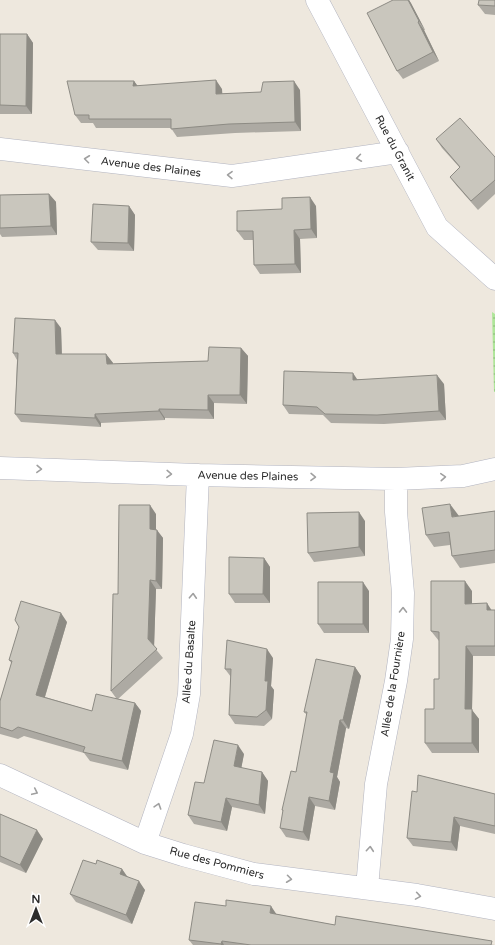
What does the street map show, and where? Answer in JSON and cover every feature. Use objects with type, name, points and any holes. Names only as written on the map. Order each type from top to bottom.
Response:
[{"type":"street","name":"Rue du Granit","points":[[317,0],[437,227],[495,279]]},
{"type":"street","name":"Avenue des Plaines","points":[[0,149],[232,176],[398,152]]},
{"type":"street","name":"Avenue des Plaines","points":[[0,468],[198,475],[396,479],[463,476],[495,469]]},
{"type":"street","name":"Allée du Basalte","points":[[146,843],[182,734],[189,694],[198,475]]},
{"type":"street","name":"Allée de la Fournière","points":[[367,888],[376,784],[396,681],[402,639],[403,593],[396,512],[396,479]]},
{"type":"street","name":"Rue des Pommiers","points":[[0,775],[146,843],[183,855],[254,874],[417,895],[495,909]]},
{"type":"green space","points":[[492,312],[495,314],[495,392],[494,392]]},
{"type":"building","points":[[393,0],[408,0],[433,52],[397,71],[367,13]]},
{"type":"building","points":[[479,0],[495,0],[495,6],[478,5]]},
{"type":"building","points":[[0,34],[27,34],[26,106],[0,105]]},
{"type":"building","points":[[216,80],[216,94],[261,92],[263,82],[294,81],[295,122],[229,124],[171,129],[171,119],[89,119],[89,115],[75,115],[67,81],[134,81],[133,86]]},
{"type":"building","points":[[460,118],[495,157],[495,180],[471,201],[450,177],[460,167],[436,139]]},
{"type":"building","points":[[49,194],[51,226],[0,228],[0,195]]},
{"type":"building","points":[[310,197],[311,229],[294,230],[295,264],[254,265],[253,231],[237,231],[237,211],[282,209],[282,198]]},
{"type":"building","points":[[93,204],[129,206],[128,243],[91,242]]},
{"type":"building","points":[[15,318],[55,320],[56,354],[106,354],[107,364],[208,361],[209,347],[241,348],[240,395],[208,395],[208,410],[159,409],[159,411],[95,414],[95,418],[15,414],[18,353],[13,353]]},
{"type":"building","points":[[284,371],[353,373],[353,380],[437,375],[439,411],[377,415],[325,414],[317,407],[283,405]]},
{"type":"building","points":[[450,504],[452,517],[495,511],[495,550],[452,556],[449,532],[426,535],[422,508]]},
{"type":"building","points":[[119,505],[150,505],[150,529],[157,530],[156,581],[150,580],[148,639],[157,649],[111,691],[113,594],[118,594]]},
{"type":"building","points":[[359,512],[359,547],[308,553],[307,513]]},
{"type":"building","points":[[229,557],[264,558],[263,594],[229,594]]},
{"type":"building","points":[[431,581],[465,581],[465,604],[487,603],[487,610],[495,610],[495,646],[466,646],[465,709],[472,709],[472,743],[425,743],[425,709],[434,709],[434,679],[439,679],[439,632],[431,631]]},
{"type":"building","points":[[318,582],[363,582],[363,624],[318,624]]},
{"type":"building","points":[[21,601],[61,613],[36,695],[92,711],[96,694],[135,703],[122,761],[83,752],[85,747],[18,727],[12,731],[0,727],[0,701],[12,661],[9,660],[19,627],[15,620]]},
{"type":"building","points":[[227,640],[267,649],[265,681],[268,681],[266,710],[257,717],[229,715],[231,669],[225,669]]},
{"type":"building","points":[[316,659],[355,667],[343,720],[340,720],[330,772],[334,773],[329,801],[309,797],[303,832],[280,828],[282,810],[291,771],[296,772],[307,712],[304,712]]},
{"type":"building","points":[[214,740],[238,745],[234,766],[262,772],[259,805],[226,798],[221,822],[188,815],[195,782],[204,783]]},
{"type":"building","points":[[418,775],[495,794],[495,826],[454,817],[451,842],[407,838],[412,791],[417,792]]},
{"type":"building","points":[[0,814],[37,830],[20,865],[0,856]]},
{"type":"building","points":[[83,860],[96,864],[97,860],[122,869],[120,874],[139,881],[126,915],[70,894]]},
{"type":"building","points":[[226,900],[271,906],[270,913],[335,925],[336,916],[492,941],[491,945],[251,945],[222,941],[221,944],[189,940],[195,902],[226,906]]}]
